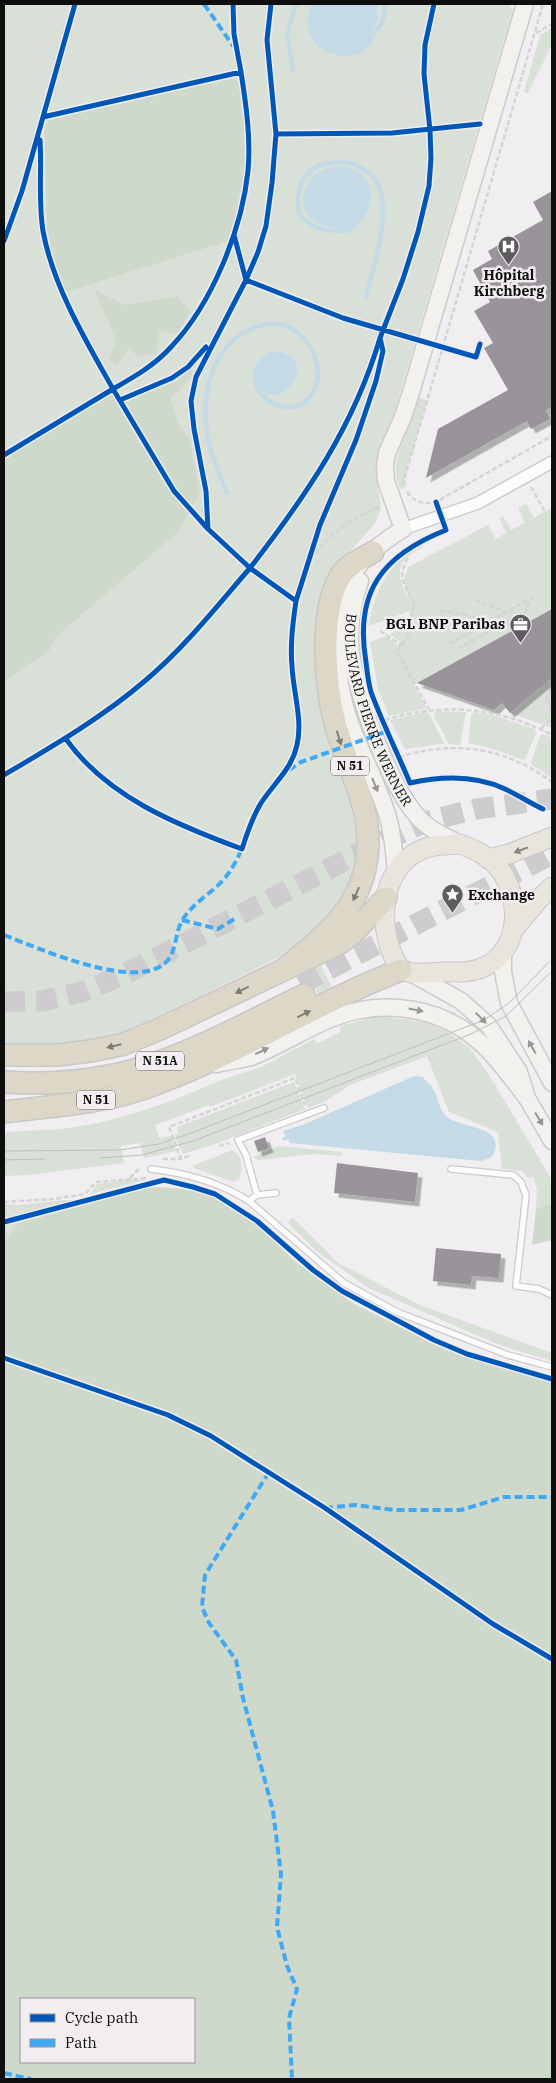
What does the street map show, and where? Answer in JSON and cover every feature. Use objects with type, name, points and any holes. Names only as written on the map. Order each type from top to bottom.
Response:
[{"type":"highway","name":"N 51","points":[[296,982],[330,930],[348,911],[364,875],[368,856],[365,810],[335,724],[329,700],[326,656],[328,619],[340,577],[354,562],[373,552]]},
{"type":"highway","name":"N 51","points":[[4,1055],[58,1055],[120,1045],[160,1029],[296,982],[323,953],[342,942],[356,930],[386,898]]},
{"type":"highway","name":"N 51","points":[[4,1112],[81,1103],[140,1089],[198,1068],[369,982],[406,971]]},
{"type":"highway","name":"N 51A","points":[[4,1070],[49,1070],[81,1067],[113,1062],[144,1054],[182,1040],[296,982]]},
{"type":"highway","name":"N 51A","points":[[4,1082],[50,1083],[83,1080],[147,1066],[229,1032],[296,982]]},
{"type":"highway","name":"N 51","points":[[4,1101],[52,1106]]},
{"type":"main road","points":[[403,529],[386,482],[387,453],[403,418],[412,389],[525,4]]},
{"type":"main road","name":"BOULEVARD PIERRE WERNER","points":[[396,871],[392,834],[387,814],[349,721],[339,673],[338,639],[342,603],[348,584],[358,566],[387,539],[403,529]]},
{"type":"main road","name":"BOULEVARD PIERRE WERNER","points":[[373,552],[363,572],[352,616],[350,638],[353,668],[359,694],[393,777],[412,810],[424,824],[460,844]]},
{"type":"main road","points":[[488,859],[509,854],[552,837]]},
{"type":"main road","points":[[460,844],[476,850],[500,870],[512,896],[514,929]]},
{"type":"main road","name":"N 51","points":[[460,844],[440,845],[422,850],[407,859],[396,871],[386,898],[388,936],[406,971],[471,971],[493,962],[504,952]]},
{"type":"main road","points":[[552,887],[539,899],[514,929],[504,952],[503,972],[509,1003],[552,1083]]},
{"type":"main road","points":[[406,971],[461,1001],[489,1026],[519,1072],[526,1098]]},
{"type":"main road","points":[[198,1068],[251,1056],[331,1018],[358,1010],[395,1007],[432,1013],[464,1029],[484,1046],[526,1098],[552,1141]]},
{"type":"street","points":[[403,529],[478,503],[552,462]]},
{"type":"lane","points":[[257,1195],[246,1155],[238,1140],[324,1108]]},
{"type":"lane","points":[[451,1169],[514,1175],[521,1182],[526,1194],[516,1286],[539,1289],[552,1295]]},
{"type":"lane","points":[[151,1170],[190,1175],[234,1191],[249,1201],[344,1283],[397,1312],[508,1355],[552,1367]]},
{"type":"lane","points":[[249,1201],[257,1195],[276,1193]]},
{"type":"path","points":[[544,4],[404,480],[405,488],[415,500],[422,503],[436,502],[552,436]]},
{"type":"path","points":[[535,34],[552,24]]},
{"type":"path","points":[[526,477],[545,512]]},
{"type":"path","points":[[306,566],[319,548],[352,519],[409,495]]},
{"type":"path","points":[[408,558],[403,566],[402,580],[415,604],[412,611],[411,632],[397,651],[429,710]]},
{"type":"path","points":[[449,644],[532,598],[525,612],[454,650]]},
{"type":"path","points":[[475,600],[499,609],[504,614]]},
{"type":"path","points":[[440,611],[467,615],[487,623]]},
{"type":"path","points":[[380,631],[401,645]]},
{"type":"path","points":[[552,688],[547,698],[552,712]]},
{"type":"path","points":[[384,720],[408,713],[449,708],[486,712],[518,720],[552,735]]},
{"type":"path","points":[[540,729],[552,718]]},
{"type":"path","points":[[399,757],[422,750],[449,747],[485,750],[525,765],[552,782]]},
{"type":"path","points":[[189,1156],[181,1159],[169,1126],[295,1078],[308,1114]]},
{"type":"path","points":[[4,1202],[53,1199],[86,1194],[96,1182],[138,1177],[148,1178]]},
{"type":"shaded area","points":[[4,4],[509,4],[513,9],[394,414],[378,451],[376,474],[381,508],[372,527],[344,558],[333,574],[358,802],[357,870],[338,909],[296,949],[127,1032],[97,1041],[51,1046],[4,1046]]},
{"type":"shaded area","points":[[552,28],[552,45],[528,93],[524,92],[540,35]]},
{"type":"shaded area","points":[[418,398],[427,400],[404,480],[405,488],[400,489],[397,480],[396,462]]},
{"type":"shaded area","points":[[526,504],[534,518],[552,507],[552,609],[414,685],[426,708],[389,716],[378,689],[370,642],[386,636],[398,646],[401,642],[389,634],[400,629],[410,628],[410,611],[369,626],[374,601],[386,578],[403,558],[413,550],[425,545],[411,554],[401,566],[401,582],[409,599],[404,580],[408,567],[488,525],[496,539],[506,533],[499,518],[503,516],[511,530],[525,523],[518,508]]},
{"type":"shaded area","points":[[552,678],[552,728],[510,713]]},
{"type":"shaded area","points":[[435,711],[466,712],[460,745],[449,744],[434,716]]},
{"type":"shaded area","points":[[426,712],[429,714],[444,743],[405,749],[390,720]]},
{"type":"shaded area","points":[[474,712],[493,715],[535,729],[536,734],[525,759],[523,760],[487,747],[468,743],[471,715]]},
{"type":"shaded area","points":[[543,734],[552,738],[552,778],[532,765],[531,762],[540,736]]},
{"type":"shaded area","points":[[320,964],[332,987],[318,994],[307,970]]},
{"type":"shaded area","points":[[389,1017],[428,1023],[446,1031],[470,1048],[491,1078],[552,1180],[552,1204],[536,1209],[537,1192],[534,1177],[528,1178],[522,1171],[502,1169],[498,1132],[449,1112],[427,1056],[350,1085],[324,1102],[308,1108],[295,1074],[210,1107],[209,1105],[155,1125],[159,1138],[171,1136],[176,1151],[144,1158],[140,1143],[121,1146],[124,1163],[28,1175],[4,1176],[4,1132],[62,1129],[98,1123],[135,1113],[174,1100],[221,1080],[261,1067],[314,1039],[317,1044],[338,1033],[341,1030],[340,1026],[371,1018]]},
{"type":"shaded area","points":[[294,1082],[305,1109],[218,1143],[183,1154],[175,1135],[179,1133],[177,1127]]},
{"type":"shaded area","points":[[279,1146],[342,1152],[342,1156],[314,1154],[258,1160],[253,1157]]},
{"type":"shaded area","points":[[232,1150],[238,1155],[241,1167],[239,1179],[233,1182],[193,1166]]},
{"type":"shaded area","points":[[127,1180],[147,1180],[90,1194],[97,1184]]},
{"type":"shaded area","points":[[64,1200],[83,1201],[67,1209],[18,1223],[4,1242],[4,1204],[17,1205]]},
{"type":"shaded area","points":[[292,1217],[338,1263],[420,1305],[552,1353],[552,1361],[499,1345],[369,1288],[316,1251],[288,1223]]},
{"type":"green space","points":[[229,78],[237,80],[241,90],[246,120],[246,157],[241,200],[228,241],[66,292],[54,264],[47,235],[45,132],[48,120],[64,114]]},
{"type":"green space","points":[[95,290],[124,305],[177,296],[190,311],[177,335],[159,330],[157,353],[140,357],[128,349],[117,365],[109,359],[116,341]]},
{"type":"green space","points":[[188,367],[193,373],[178,392],[170,397],[178,423],[190,440],[200,493],[177,533],[57,636],[48,652],[4,681],[4,455],[113,389],[120,400],[172,378]]},
{"type":"green space","points":[[161,1187],[200,1191],[216,1197],[250,1219],[295,1261],[351,1302],[436,1345],[465,1357],[552,1379],[552,2079],[4,2079],[4,1242],[18,1223],[147,1188]]},
{"type":"green space","points":[[552,1204],[552,1240],[532,1245],[536,1209]]},
{"type":"water","points":[[312,4],[376,4],[378,18],[373,30],[377,34],[369,46],[353,56],[344,56],[325,51],[318,46],[309,31],[308,14]]},
{"type":"water","points":[[341,166],[355,170],[364,177],[369,186],[371,196],[364,216],[357,226],[347,234],[342,228],[326,226],[315,221],[307,214],[303,202],[306,188],[314,176],[332,167]]},
{"type":"water","points":[[271,351],[287,354],[295,361],[297,370],[295,380],[289,388],[280,393],[270,394],[261,390],[256,385],[253,374],[260,359]]},
{"type":"water","points":[[414,1076],[423,1077],[431,1086],[446,1116],[460,1123],[486,1131],[492,1136],[495,1142],[495,1150],[492,1156],[481,1161],[290,1143],[288,1139],[284,1141],[282,1138],[286,1136],[283,1131],[305,1124]]},
{"type":"building","points":[[552,191],[552,407],[546,410],[550,419],[531,429],[527,421],[426,478],[438,429],[508,390],[484,348],[493,343],[474,311],[490,302],[473,270],[492,259],[488,251],[543,220],[533,202]]},
{"type":"building","name":"BGL BNP Paribas","points":[[552,609],[552,678],[510,713],[502,703],[494,710],[417,683]]},
{"type":"building","points":[[265,1137],[269,1148],[258,1152],[254,1141]]},
{"type":"building","points":[[337,1163],[418,1173],[415,1202],[334,1193]]},
{"type":"building","points":[[436,1248],[501,1254],[499,1278],[472,1276],[471,1285],[433,1281]]},
{"type":"waterway","points":[[293,71],[287,34],[296,4]]},
{"type":"waterway","points":[[375,32],[383,19],[385,12],[384,4]]},
{"type":"waterway","points":[[344,231],[316,227],[303,218],[299,212],[298,203],[302,181],[313,169],[327,163],[348,163],[364,169],[376,181],[380,190],[383,211],[381,236],[366,297]]},
{"type":"waterway","points":[[227,493],[216,467],[208,439],[206,407],[211,375],[218,360],[238,336],[263,325],[284,325],[293,329],[306,342],[315,358],[318,375],[313,392],[300,405],[283,407],[267,399],[256,386]]},
{"type":"tunnel","points":[[4,1002],[42,1001],[82,992],[123,975],[385,840],[428,821],[476,809],[552,799]]},
{"type":"tunnel","points":[[300,984],[552,854]]},
{"type":"tram line","points":[[4,1151],[120,1150],[159,1144],[191,1133],[484,1020],[509,1003],[549,962]]},
{"type":"tram line","points":[[99,1158],[142,1155],[193,1141],[471,1034],[506,1016],[550,973]]},
{"type":"tram line","points":[[4,1160],[44,1159]]},
{"type":"marked path","points":[[204,4],[233,46]]},
{"type":"marked path","points":[[289,770],[301,762],[388,731]]},
{"type":"marked path","points":[[4,935],[87,965],[134,972],[153,970],[170,957],[180,924],[187,913],[224,879],[242,849]]},
{"type":"marked path","points":[[182,920],[218,929],[236,918]]},
{"type":"marked path","points":[[269,1472],[205,1575],[202,1607],[209,1623],[236,1660],[243,1698],[273,1811],[281,1874],[277,1927],[287,1966],[297,1989],[289,2018],[292,2079]]},
{"type":"marked path","points":[[325,1508],[355,1505],[395,1510],[461,1510],[504,1497],[552,1497]]},
{"type":"marked path","points":[[4,2073],[31,2079]]},
{"type":"cycle path","points":[[43,117],[75,4]]},
{"type":"cycle path","points":[[233,4],[234,34],[241,72]]},
{"type":"cycle path","points":[[234,235],[246,280],[258,252],[266,226],[272,183],[276,134],[267,40],[271,4]]},
{"type":"cycle path","points":[[380,338],[357,401],[326,459],[309,487],[250,568],[296,601],[320,525],[356,440],[376,381],[383,351],[380,338],[403,279],[418,232],[429,186],[430,130],[424,74],[425,45],[434,4]]},
{"type":"cycle path","points":[[4,241],[22,191],[43,117],[241,72],[248,134],[248,171],[239,217],[223,265],[199,310],[171,347],[151,365],[113,389],[174,491],[208,529],[206,491],[194,429],[191,401],[196,377],[246,280],[343,318],[476,357],[480,344]]},
{"type":"cycle path","points":[[276,134],[392,133],[480,124]]},
{"type":"cycle path","points":[[4,455],[113,389],[62,293],[48,252],[43,231],[41,208],[40,140]]},
{"type":"cycle path","points":[[120,400],[172,378],[188,367],[206,347]]},
{"type":"cycle path","points":[[436,502],[446,530],[405,551],[390,564],[378,579],[369,596],[363,637],[371,692],[410,783],[446,778],[482,781],[505,789],[543,809]]},
{"type":"cycle path","points":[[4,775],[95,719],[130,694],[187,640],[250,568],[208,529]]},
{"type":"cycle path","points":[[66,739],[102,777],[145,807],[193,830],[242,849],[258,809],[287,769],[295,754],[297,745],[299,726],[291,650],[296,601]]},
{"type":"cycle path","points":[[4,1222],[164,1180],[193,1187],[215,1194],[257,1221],[313,1270],[342,1291],[434,1340],[467,1354],[552,1379]]},
{"type":"cycle path","points":[[4,1358],[168,1415],[211,1436],[325,1508],[493,1624],[552,1659]]},
{"type":"place","name":"Hôpital Kirchberg","points":[[509,266]]},
{"type":"place","name":"BGL BNP Paribas","points":[[521,643]]},
{"type":"place","name":"Exchange","points":[[452,914]]}]
